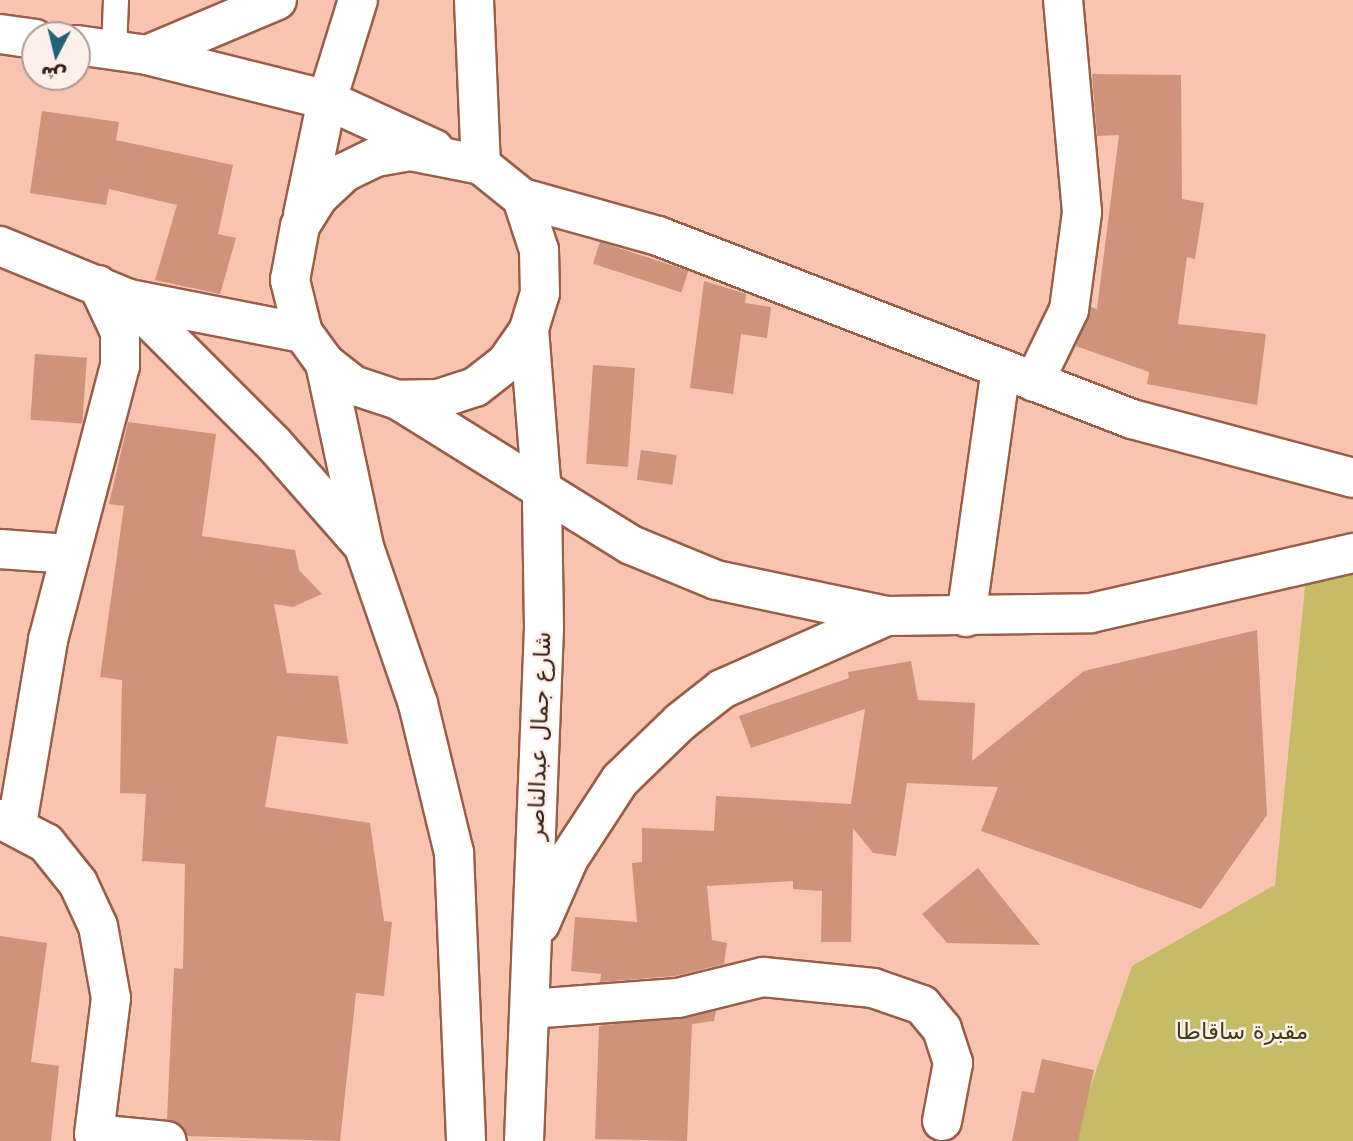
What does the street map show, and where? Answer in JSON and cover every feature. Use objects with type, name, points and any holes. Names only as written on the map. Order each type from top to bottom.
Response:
[{"type":"main road","points":[[113,50],[277,0]]},
{"type":"main road","points":[[358,0],[327,100],[290,280],[314,348],[365,547],[418,704],[454,853],[466,1141]]},
{"type":"main road","points":[[463,160],[474,0]]},
{"type":"main road","points":[[966,617],[1018,375],[1069,310],[1082,212],[1063,0]]},
{"type":"main road","points":[[0,34],[21,37]]},
{"type":"main road","points":[[113,50],[327,100],[463,160],[522,198],[658,236],[1132,419],[1353,478]]},
{"type":"main road","points":[[300,226],[319,196],[355,167],[411,151],[463,160]]},
{"type":"main road","points":[[398,400],[437,399],[475,387],[506,363],[529,330],[540,293],[539,250],[522,198]]},
{"type":"main road","points":[[0,246],[113,292],[314,348],[353,385],[398,400],[542,494],[631,545],[716,580],[887,617],[1091,613],[1353,553]]},
{"type":"main road","points":[[113,292],[274,444],[365,547]]},
{"type":"main road","points":[[113,292],[120,332],[120,366],[48,640],[8,822],[46,843],[66,866],[98,926],[111,998],[94,1137],[167,1141]]},
{"type":"main road","name":"شارع جمال عبدالناصر","points":[[524,1141],[532,942],[542,494],[529,330]]},
{"type":"main road","points":[[0,549],[70,554]]},
{"type":"main road","points":[[532,942],[569,858],[620,780],[680,722],[734,683],[887,617]]},
{"type":"main road","points":[[530,1009],[678,998],[763,977],[873,988],[922,1006],[942,1029],[953,1063],[943,1121]]},
{"type":"lane","points":[[113,50],[116,0]]},
{"type":"green space","name":"مقبرة ساقاطا","points":[[1353,566],[1353,1141],[1072,1141],[1132,966],[1275,885],[1306,577]]},
{"type":"building","points":[[1092,74],[1181,75],[1182,199],[1204,203],[1195,259],[1187,257],[1178,324],[1266,334],[1257,405],[1147,384],[1149,372],[1076,346],[1091,307],[1097,309],[1119,135],[1097,136]]},
{"type":"building","points":[[42,111],[119,122],[116,140],[233,165],[218,234],[236,238],[220,294],[155,280],[177,205],[109,189],[106,205],[30,193]]},
{"type":"building","points":[[600,242],[688,271],[681,293],[593,264]]},
{"type":"building","points":[[704,281],[746,294],[745,303],[771,307],[767,338],[741,334],[733,394],[690,388]]},
{"type":"building","points":[[35,354],[87,358],[82,423],[30,420]]},
{"type":"building","points":[[593,365],[635,368],[628,467],[586,464]]},
{"type":"building","points":[[128,422],[216,434],[202,536],[295,550],[299,570],[322,594],[293,607],[274,604],[287,673],[338,676],[348,744],[277,736],[265,807],[370,823],[384,921],[392,922],[384,996],[356,993],[340,1141],[188,1136],[167,1119],[174,968],[183,969],[185,864],[142,861],[146,794],[120,793],[122,680],[100,677],[124,506],[109,504]]},
{"type":"building","points":[[641,450],[677,455],[672,485],[637,480]]},
{"type":"building","points":[[1257,630],[1267,815],[1201,909],[981,831],[998,787],[907,783],[896,856],[873,853],[853,828],[851,942],[821,942],[822,891],[793,889],[793,881],[707,886],[712,940],[727,943],[724,964],[675,976],[600,982],[601,974],[571,971],[575,917],[637,922],[632,863],[642,862],[642,828],[714,831],[716,796],[851,804],[865,709],[751,748],[739,716],[849,678],[848,672],[911,661],[918,700],[975,703],[972,761],[1084,671]]},
{"type":"building","points":[[978,868],[1040,945],[947,943],[922,914]]},
{"type":"building","points":[[0,936],[47,943],[31,1062],[59,1066],[51,1141],[0,1141]]},
{"type":"building","points":[[716,1011],[714,1021],[692,1024],[687,1141],[595,1139],[599,1026]]},
{"type":"building","points":[[1042,1059],[1094,1070],[1078,1141],[1012,1141],[1022,1091],[1034,1093]]}]
